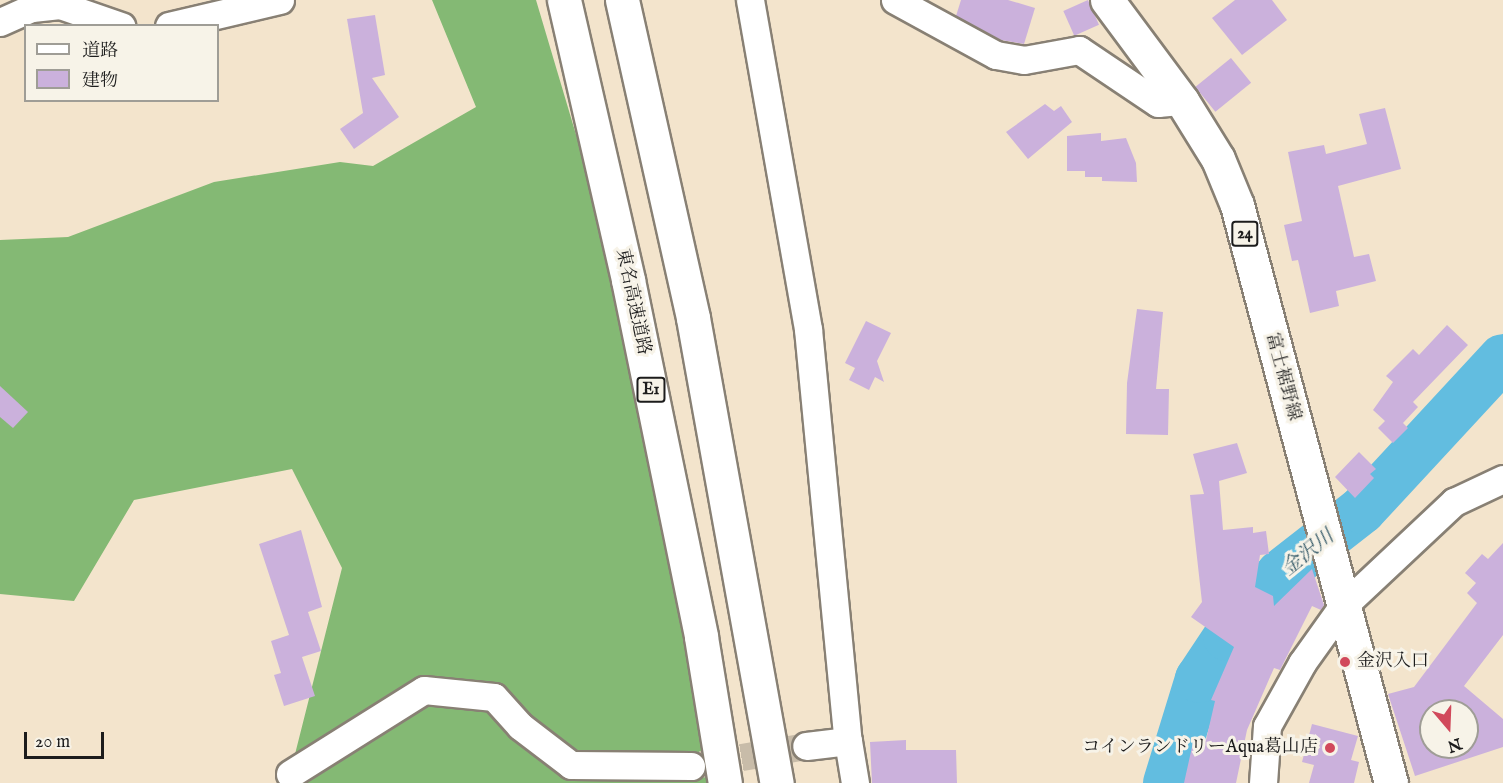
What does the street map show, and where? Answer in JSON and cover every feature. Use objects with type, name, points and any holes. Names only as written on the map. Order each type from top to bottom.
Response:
[{"type":"main road","name":"東名高速道路","points":[[564,0],[633,303],[701,637],[724,783]]},
{"type":"main road","points":[[622,0],[693,318],[777,783]]},
{"type":"main road","name":"富士裾野線","points":[[1107,0],[1182,101],[1218,159],[1237,205],[1342,607],[1391,783]]},
{"type":"street","points":[[178,24],[280,0]]},
{"type":"street","points":[[750,0],[808,329],[848,741],[855,783]]},
{"type":"street","points":[[895,0],[996,55],[1024,60],[1079,50],[1158,103],[1182,101]]},
{"type":"street","points":[[0,22],[32,8],[60,5],[115,24]]},
{"type":"street","points":[[1263,783],[1268,726],[1302,663],[1342,607],[1454,502],[1503,479]]},
{"type":"street","points":[[290,774],[424,690],[494,697],[520,726],[571,765],[691,766]]},
{"type":"street","points":[[806,746],[848,741]]},
{"type":"green space","points":[[432,0],[536,0],[591,185],[659,488],[715,783],[302,783],[290,774],[342,568],[292,469],[134,500],[74,601],[0,594],[0,240],[68,237],[214,182],[340,162],[373,166],[476,107]]},
{"type":"building","points":[[961,0],[1008,0],[1035,8],[1024,44],[1001,40],[956,16]]},
{"type":"building","points":[[1088,0],[1099,25],[1074,36],[1063,11]]},
{"type":"building","points":[[1235,0],[1272,0],[1287,20],[1242,55],[1212,18]]},
{"type":"building","points":[[375,15],[385,75],[372,78],[399,117],[354,149],[340,129],[363,113],[347,19]]},
{"type":"building","points":[[1231,58],[1251,83],[1215,112],[1195,87]]},
{"type":"building","points":[[1045,104],[1054,111],[1061,106],[1072,122],[1028,159],[1006,132]]},
{"type":"building","points":[[1385,108],[1401,169],[1338,186],[1354,257],[1369,254],[1376,281],[1336,291],[1339,306],[1310,313],[1298,260],[1292,261],[1284,225],[1302,221],[1288,152],[1324,145],[1326,154],[1367,144],[1359,114]]},
{"type":"building","points":[[1101,133],[1101,141],[1126,138],[1136,163],[1137,182],[1102,181],[1102,177],[1085,177],[1085,171],[1067,171],[1067,136]]},
{"type":"building","points":[[1137,309],[1163,312],[1156,389],[1169,389],[1168,435],[1126,434],[1127,383]]},
{"type":"building","points":[[866,321],[891,333],[877,361],[884,382],[875,377],[869,390],[849,380],[855,368],[845,363]]},
{"type":"building","points":[[1447,325],[1468,345],[1413,402],[1418,407],[1403,423],[1408,428],[1393,443],[1378,428],[1385,421],[1373,410],[1393,382],[1386,376],[1413,349],[1419,355]]},
{"type":"building","points":[[0,386],[28,412],[13,428],[0,417]]},
{"type":"building","points":[[1237,443],[1247,473],[1219,481],[1223,530],[1253,527],[1253,533],[1266,531],[1269,554],[1260,555],[1255,587],[1273,596],[1274,606],[1312,569],[1324,605],[1321,610],[1312,606],[1280,670],[1274,668],[1247,730],[1236,783],[1184,783],[1194,738],[1206,740],[1215,701],[1211,700],[1234,647],[1191,617],[1202,602],[1190,495],[1204,494],[1193,454]]},
{"type":"building","points":[[1359,452],[1376,469],[1370,474],[1374,478],[1355,498],[1335,477]]},
{"type":"building","points":[[301,530],[322,607],[308,612],[321,651],[302,657],[315,696],[284,706],[274,675],[281,673],[271,641],[289,635],[259,544]]},
{"type":"building","points":[[1503,543],[1503,635],[1464,686],[1503,719],[1503,747],[1479,755],[1479,699],[1419,699],[1419,759],[1467,759],[1415,776],[1388,694],[1414,687],[1477,603],[1467,593],[1476,583],[1465,573],[1482,554],[1488,559]]},
{"type":"building","name":"コインランドリーAqua葛山店","points":[[1312,724],[1358,736],[1351,760],[1359,762],[1354,783],[1309,783],[1314,765],[1302,762]]},
{"type":"building","points":[[906,740],[906,750],[956,750],[957,783],[872,783],[870,742]]},
{"type":"waterway","name":"金沢川","points":[[1167,783],[1199,679],[1227,637],[1280,574],[1362,510],[1503,358]]},
{"type":"tunnel","points":[[701,764],[806,746]]},
{"type":"place","name":"金沢入口","points":[[1345,662]]},
{"type":"place","name":"コインランドリーAqua葛山店","points":[[1330,748]]}]
